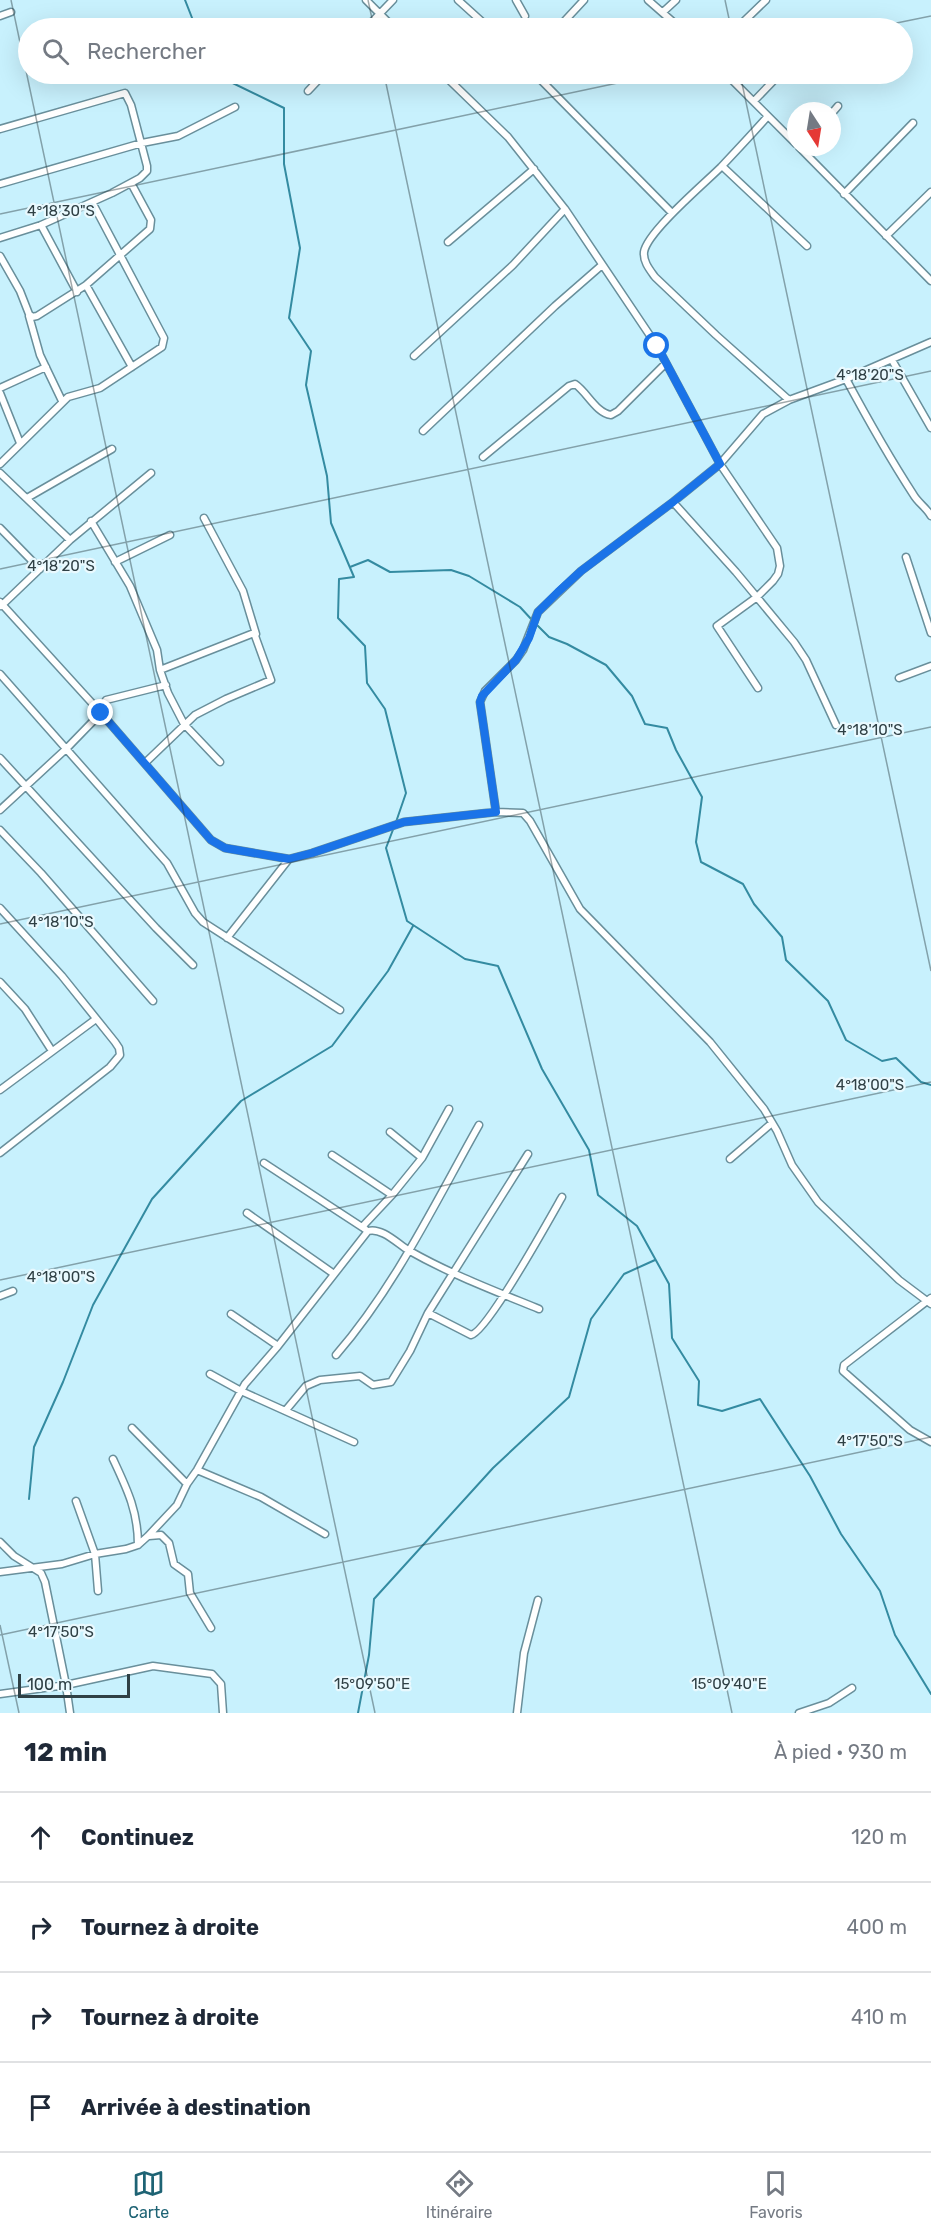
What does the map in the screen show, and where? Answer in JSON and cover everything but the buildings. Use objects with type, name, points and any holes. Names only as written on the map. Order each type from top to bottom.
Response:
[{"type":"street","points":[[366,0],[382,18]]},
{"type":"street","points":[[376,18],[393,0]]},
{"type":"street","points":[[458,0],[478,18]]},
{"type":"street","points":[[516,0],[525,16]]},
{"type":"street","points":[[567,18],[584,0]]},
{"type":"street","points":[[648,0],[669,18]]},
{"type":"street","points":[[663,12],[676,0]]},
{"type":"street","points":[[747,18],[766,0]]},
{"type":"street","points":[[0,16],[11,12]]},
{"type":"street","points":[[308,91],[315,84]]},
{"type":"street","points":[[453,84],[508,137],[565,209],[666,363],[720,464],[772,539],[780,557],[778,574],[757,597],[717,626],[758,688]]},
{"type":"street","points":[[545,84],[672,213]]},
{"type":"street","points":[[736,84],[787,135]]},
{"type":"street","points":[[754,101],[770,84]]},
{"type":"street","points":[[0,129],[125,93],[131,105],[142,143],[147,171],[131,183],[92,202],[41,225],[0,238]]},
{"type":"street","points":[[0,184],[142,143],[178,136],[235,107]]},
{"type":"street","points":[[768,116],[722,166],[672,213],[644,252],[648,268],[716,335],[789,400]]},
{"type":"street","points":[[844,194],[913,123]]},
{"type":"street","points":[[808,156],[930,278]]},
{"type":"street","points":[[722,166],[807,246]]},
{"type":"street","points":[[448,242],[534,169]]},
{"type":"street","points":[[29,315],[37,316],[77,292],[150,229],[152,220],[131,183]]},
{"type":"street","points":[[886,236],[931,192]]},
{"type":"street","points":[[0,464],[62,401],[68,397],[100,388],[162,347],[164,338],[92,202]]},
{"type":"street","points":[[414,356],[513,266],[565,209]]},
{"type":"street","points":[[41,225],[77,292]]},
{"type":"street","points":[[0,256],[20,291],[40,355],[62,401]]},
{"type":"street","points":[[423,431],[555,306],[602,265]]},
{"type":"street","points":[[86,285],[132,367]]},
{"type":"street","points":[[496,812],[480,702],[482,696],[523,650],[538,612],[581,571],[720,464],[763,414],[789,400],[846,379],[931,342]]},
{"type":"street","points":[[892,360],[931,428]]},
{"type":"street","points":[[483,457],[569,386],[575,384],[603,413],[611,415],[618,411],[666,363]]},
{"type":"street","points":[[20,443],[0,391],[46,367]]},
{"type":"street","points":[[846,379],[917,502],[931,516]]},
{"type":"street","points":[[27,498],[112,449]]},
{"type":"street","points":[[0,473],[70,540]]},
{"type":"street","points":[[151,473],[91,521],[1,605],[146,763],[211,840],[218,845],[258,855],[289,859],[404,822],[496,812],[518,812],[526,816],[580,909],[710,1042],[764,1109],[792,1164],[825,1211],[899,1280],[930,1301],[844,1365],[843,1371],[910,1430],[931,1442]]},
{"type":"street","points":[[673,502],[787,634],[806,660],[836,725]]},
{"type":"street","points":[[146,763],[184,724],[195,716],[226,699],[271,680],[243,591],[204,518]]},
{"type":"street","points":[[91,521],[130,586],[157,650],[160,670],[184,724],[220,762]]},
{"type":"street","points":[[0,528],[40,569]]},
{"type":"street","points":[[115,562],[170,534]]},
{"type":"street","points":[[906,557],[931,633]]},
{"type":"street","points":[[160,670],[251,633],[256,635]]},
{"type":"street","points":[[899,678],[931,666]]},
{"type":"street","points":[[0,674],[167,863],[195,914],[203,922],[340,1011]]},
{"type":"street","points":[[0,810],[27,787],[101,713],[105,700],[166,685]]},
{"type":"street","points":[[0,758],[156,928],[193,965]]},
{"type":"street","points":[[0,830],[41,873],[153,1001]]},
{"type":"street","points":[[227,938],[289,859]]},
{"type":"street","points":[[0,909],[62,976],[119,1048],[120,1055],[117,1061],[0,1153]]},
{"type":"street","points":[[0,982],[25,1009],[52,1051]]},
{"type":"street","points":[[0,1090],[96,1019]]},
{"type":"street","points":[[0,1572],[62,1564],[138,1545],[148,1536],[177,1505],[241,1391],[422,1158],[449,1109]]},
{"type":"street","points":[[730,1159],[772,1123]]},
{"type":"street","points":[[336,1356],[360,1328],[409,1250],[479,1125]]},
{"type":"street","points":[[390,1132],[422,1158]]},
{"type":"street","points":[[286,1410],[306,1386],[320,1380],[360,1376],[373,1385],[391,1382],[410,1352],[428,1313],[528,1154]]},
{"type":"street","points":[[332,1155],[392,1195]]},
{"type":"street","points":[[264,1163],[365,1229],[375,1230],[455,1273],[539,1309]]},
{"type":"street","points":[[428,1313],[475,1335],[504,1295],[562,1197]]},
{"type":"street","points":[[246,1213],[334,1274]]},
{"type":"street","points":[[0,1296],[13,1291]]},
{"type":"street","points":[[231,1314],[278,1346]]},
{"type":"street","points":[[210,1374],[241,1391],[354,1442]]},
{"type":"street","points":[[132,1428],[187,1484]]},
{"type":"street","points":[[114,1459],[134,1506],[138,1525],[138,1545]]},
{"type":"street","points":[[197,1470],[261,1497],[325,1534]]},
{"type":"street","points":[[76,1501],[95,1554],[98,1591]]},
{"type":"street","points":[[148,1536],[161,1535],[169,1543],[174,1564],[188,1574],[190,1593],[211,1628]]},
{"type":"street","points":[[0,1542],[14,1556],[41,1573],[45,1582],[70,1713]]},
{"type":"street","points":[[517,1713],[524,1653],[538,1600]]},
{"type":"street","points":[[0,1694],[66,1685],[153,1666],[212,1674],[221,1684],[223,1713]]},
{"type":"street","points":[[799,1713],[829,1703],[852,1688]]},
{"type":"waterway","points":[[185,0],[192,18]]},
{"type":"waterway","points":[[235,84],[284,108],[284,164],[300,248],[289,318],[311,351],[306,385],[327,476],[331,523],[354,577],[339,579],[338,618],[365,646],[367,683],[385,709],[406,793],[396,822]]},
{"type":"waterway","points":[[350,567],[368,560],[390,572],[451,570],[469,576],[520,607],[532,620]]},
{"type":"waterway","points":[[536,624],[549,637],[606,665],[632,696],[645,724],[667,728],[676,750],[702,797],[696,842],[701,862],[743,884],[754,904],[782,937],[786,960],[828,1001],[846,1040],[882,1061],[896,1058],[921,1082],[931,1085]]},
{"type":"waterway","points":[[394,827],[386,848],[407,921],[465,959],[498,966],[542,1069],[589,1150],[598,1195],[637,1226],[669,1284],[672,1338],[699,1381],[698,1405],[722,1411],[760,1399],[810,1476],[841,1534],[880,1591],[895,1635],[931,1694]]},
{"type":"waterway","points":[[29,1499],[34,1447],[63,1382],[93,1305],[152,1199],[241,1101],[332,1046],[388,971],[413,926]]},
{"type":"waterway","points":[[358,1713],[369,1655],[374,1599],[493,1468],[569,1397],[591,1319],[624,1274],[655,1260]]},
{"type":"route","points":[[101,713],[211,840],[225,848],[289,859],[404,822],[496,812],[480,702],[485,691],[516,660],[529,638],[538,612],[558,592],[581,571],[720,464],[657,346]]}]
